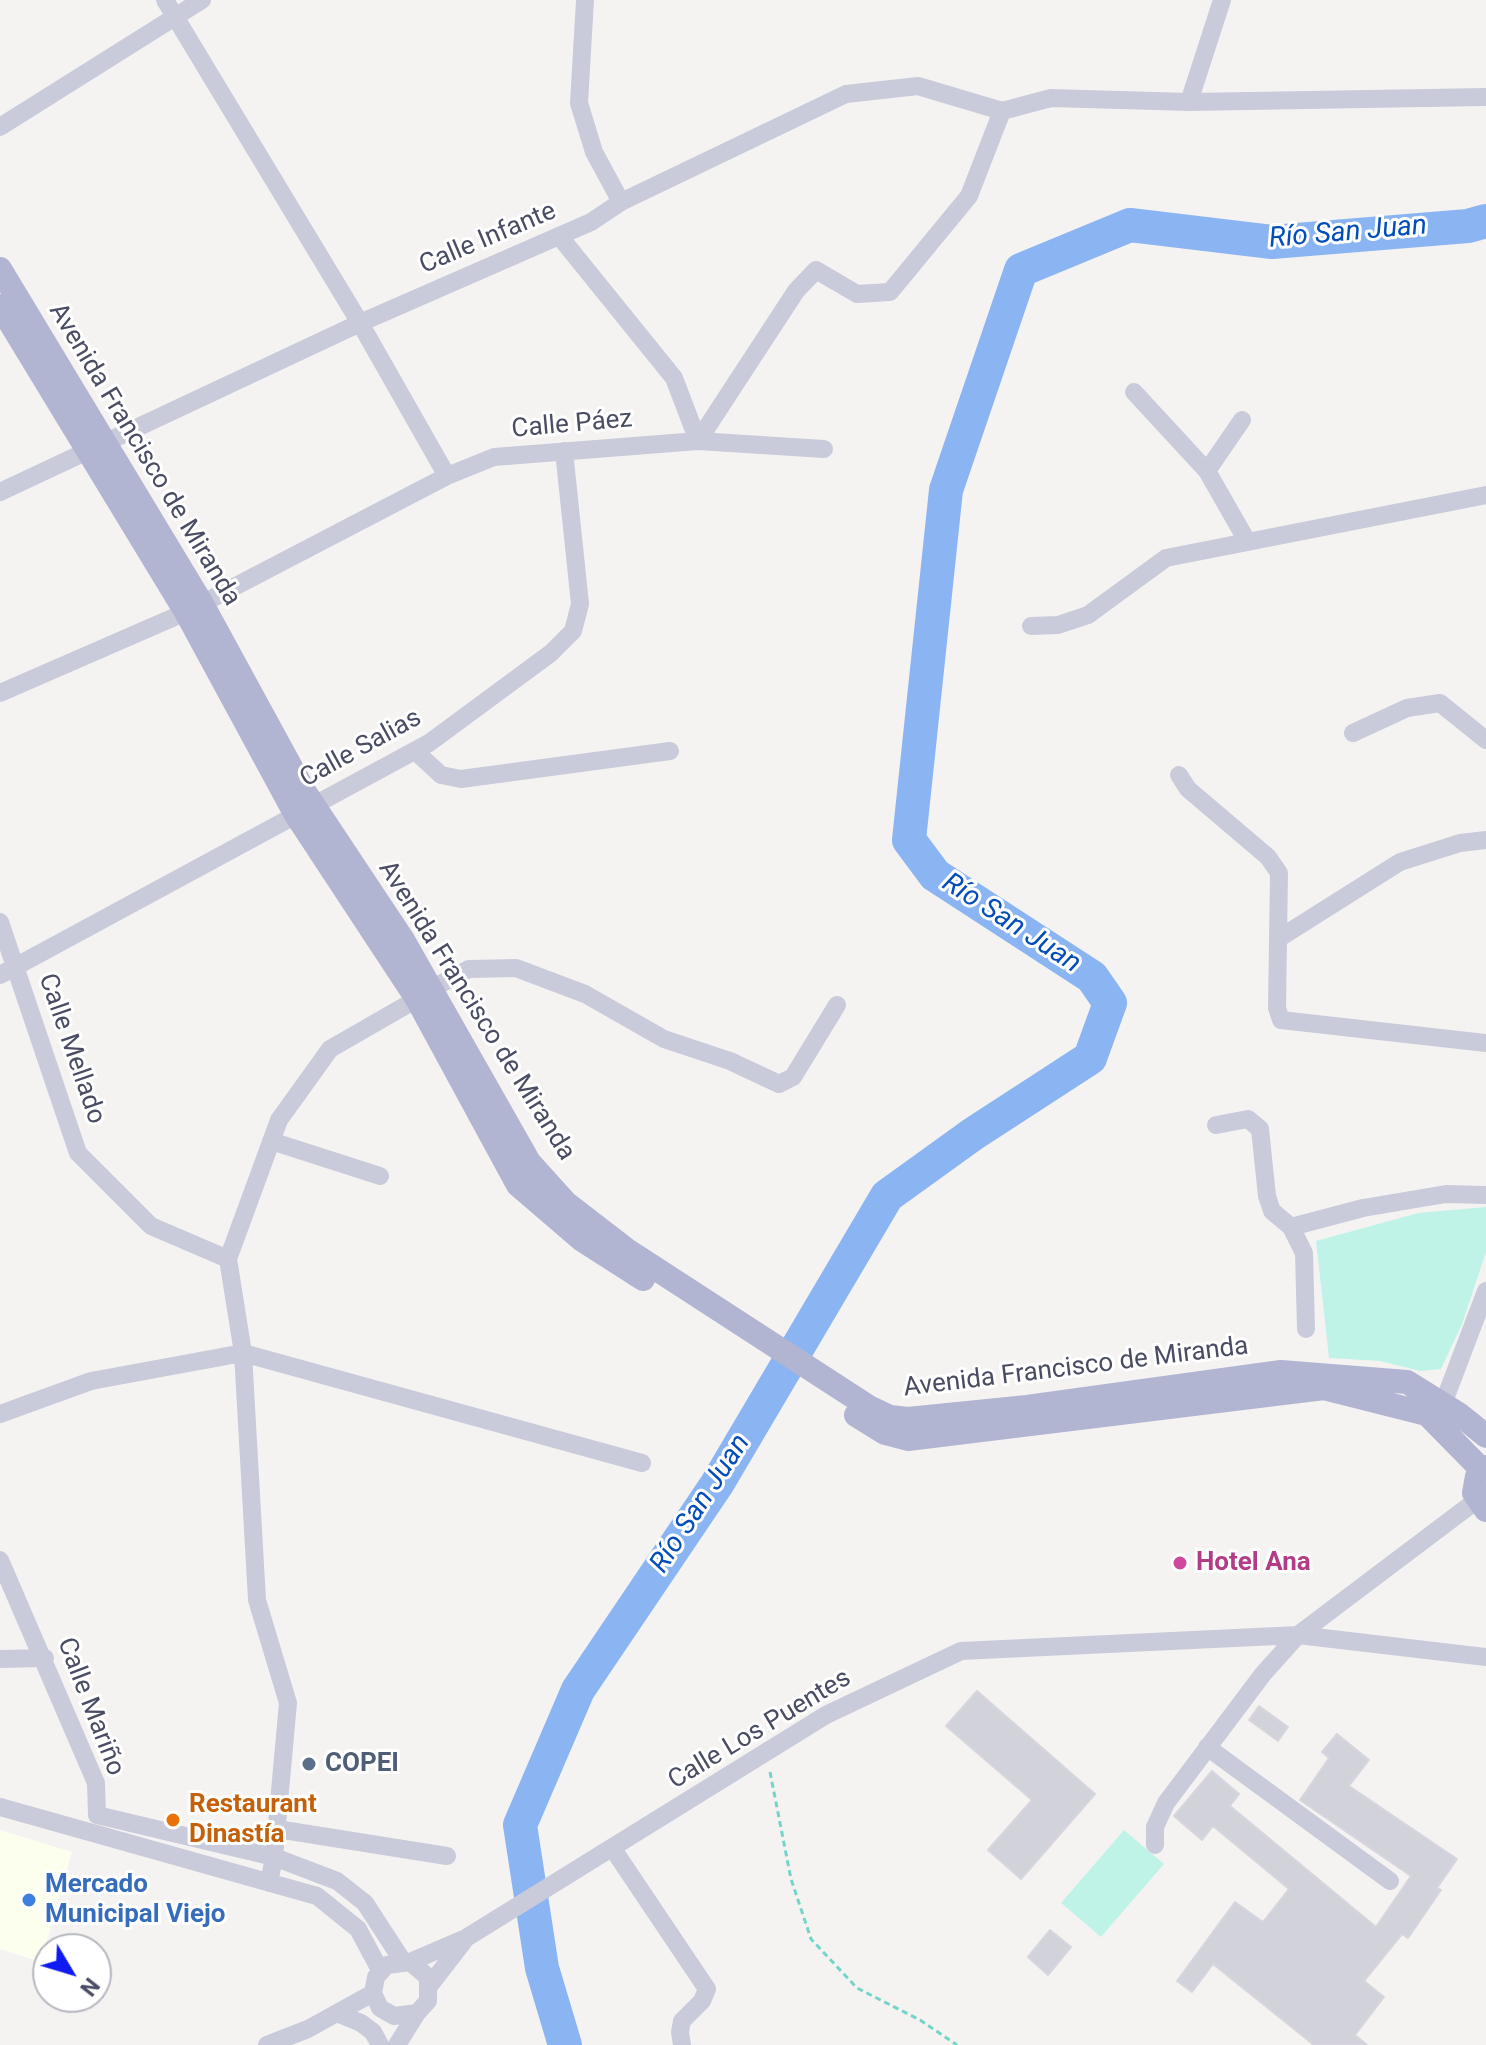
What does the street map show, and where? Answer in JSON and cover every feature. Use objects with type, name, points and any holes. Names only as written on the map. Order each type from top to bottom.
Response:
[{"type":"main road","name":"Avenida Francisco de Miranda","points":[[0,269],[96,447]]},
{"type":"main road","name":"Avenida Francisco de Miranda","points":[[0,306],[96,447],[194,608],[305,810],[424,994],[518,1185],[582,1240],[716,1317],[867,1414],[885,1433],[908,1439],[1324,1388],[1427,1414],[1484,1468]]},
{"type":"main road","name":"Avenida Francisco de Miranda","points":[[867,1414],[908,1419],[1027,1407],[1281,1372],[1407,1382],[1486,1436]]},
{"type":"main road","points":[[1481,1505],[1475,1484],[1484,1468]]},
{"type":"street","points":[[0,127],[170,8],[202,0]]},
{"type":"street","points":[[585,0],[579,103],[594,152],[621,202]]},
{"type":"street","points":[[1189,102],[1222,0]]},
{"type":"street","points":[[170,8],[360,323],[447,476]]},
{"type":"street","name":"Calle Infante","points":[[0,492],[360,323],[560,237],[591,222],[621,202],[846,94],[918,86],[1002,111]]},
{"type":"street","points":[[698,441],[796,291],[816,270],[857,294],[890,292],[969,196],[1002,111],[1051,98],[1189,102],[1486,97]]},
{"type":"street","points":[[560,237],[674,378],[698,441]]},
{"type":"street","points":[[1134,392],[1207,471],[1247,541]]},
{"type":"street","points":[[1207,471],[1242,420]]},
{"type":"street","name":"Calle Páez","points":[[0,693],[194,608],[447,476],[494,457],[698,441],[824,449]]},
{"type":"street","name":"Calle Salias","points":[[8,971],[415,751],[551,653],[573,631],[580,604],[564,451]]},
{"type":"street","points":[[1031,626],[1058,625],[1088,615],[1166,558],[1486,495]]},
{"type":"street","points":[[1353,733],[1407,708],[1440,703],[1486,740]]},
{"type":"street","points":[[415,751],[441,775],[461,779],[670,751]]},
{"type":"street","points":[[1179,775],[1188,789],[1268,857],[1279,873],[1277,1008],[1281,1020],[1486,1043]]},
{"type":"street","points":[[1278,939],[1400,862],[1460,843],[1486,840]]},
{"type":"street","name":"Calle Mellado","points":[[0,922],[8,971],[78,1153],[151,1226],[228,1259]]},
{"type":"street","points":[[269,1883],[288,1703],[257,1600],[243,1353],[228,1259],[279,1120],[330,1049],[469,969],[516,968],[585,994],[664,1039],[730,1061],[779,1084],[793,1077],[837,1005]]},
{"type":"street","points":[[1216,1125],[1248,1119],[1260,1129],[1267,1196],[1272,1211],[1291,1227],[1304,1253],[1306,1329]]},
{"type":"street","points":[[271,1141],[380,1176]]},
{"type":"street","points":[[1291,1227],[1363,1208],[1432,1196],[1486,1195]]},
{"type":"street","points":[[1443,1404],[1486,1291]]},
{"type":"street","points":[[0,1414],[91,1381],[243,1353],[642,1463]]},
{"type":"street","points":[[1155,1845],[1155,1827],[1166,1803],[1298,1635],[1481,1505]]},
{"type":"street","name":"Calle Mariño","points":[[0,1560],[45,1658],[96,1783],[97,1815],[274,1857],[337,1881],[365,1903],[406,1961]]},
{"type":"street","name":"Calle Los Puentes","points":[[466,1938],[826,1715],[961,1651],[1298,1635],[1486,1657]]},
{"type":"street","points":[[0,1659],[45,1658]]},
{"type":"street","points":[[1207,1747],[1390,1881]]},
{"type":"street","points":[[0,1807],[317,1896],[358,1929],[380,1970],[373,1993],[380,2008],[394,2016],[417,2013]]},
{"type":"street","points":[[71,1827],[97,1815]]},
{"type":"street","points":[[277,1829],[447,1856]]},
{"type":"street","points":[[613,1849],[707,1989],[702,2001],[682,2021],[682,2045]]},
{"type":"street","points":[[380,1970],[466,1938]]},
{"type":"street","points":[[430,1985],[466,1938]]},
{"type":"street","points":[[397,2045],[428,2001],[430,1985],[424,1970],[406,1961]]},
{"type":"street","points":[[267,2045],[373,1993]]},
{"type":"street","points":[[337,2013],[361,2023],[373,2032],[380,2045]]},
{"type":"path","points":[[767,1753],[791,1879],[811,1939],[857,1988],[920,2020],[957,2045]]},
{"type":"shaded area","name":"Mercado Municipal Viejo","points":[[0,1830],[72,1852],[49,1933],[32,1933],[32,1959],[0,1949]]},
{"type":"green space","points":[[1486,1207],[1486,1252],[1462,1324],[1441,1369],[1420,1371],[1380,1361],[1329,1358],[1316,1241],[1418,1213]]},
{"type":"green space","points":[[1124,1830],[1164,1864],[1101,1937],[1061,1903]]},
{"type":"building","points":[[977,1691],[1095,1794],[1021,1879],[988,1850],[1032,1800],[946,1726]]},
{"type":"building","points":[[1259,1706],[1288,1727],[1278,1741],[1249,1720]]},
{"type":"building","points":[[1337,1734],[1369,1760],[1349,1786],[1457,1859],[1437,1888],[1441,1890],[1408,1938],[1402,1934],[1364,1981],[1384,1997],[1355,2035],[1367,2045],[1314,2045],[1213,1964],[1192,1992],[1177,1981],[1235,1902],[1263,1922],[1289,1889],[1213,1826],[1202,1840],[1174,1816],[1212,1771],[1239,1794],[1230,1806],[1376,1927],[1411,1876],[1300,1800],[1329,1758],[1322,1752]]},
{"type":"building","points":[[1050,1930],[1071,1947],[1048,1975],[1028,1957]]},
{"type":"waterway","name":"Río San Juan","points":[[565,2045],[542,1968],[520,1825],[578,1690],[717,1484],[887,1196],[973,1134],[1090,1058],[1110,1003],[1092,977],[935,875],[909,840],[946,490],[1021,270],[1130,225],[1272,242],[1468,226],[1486,221]]},
{"type":"place","name":"Hotel Ana","points":[[1180,1563]]},
{"type":"place","name":"COPEI","points":[[309,1764]]},
{"type":"place","name":"Restaurant Dinastía","points":[[173,1820]]},
{"type":"place","name":"Mercado Municipal Viejo","points":[[29,1900]]}]
